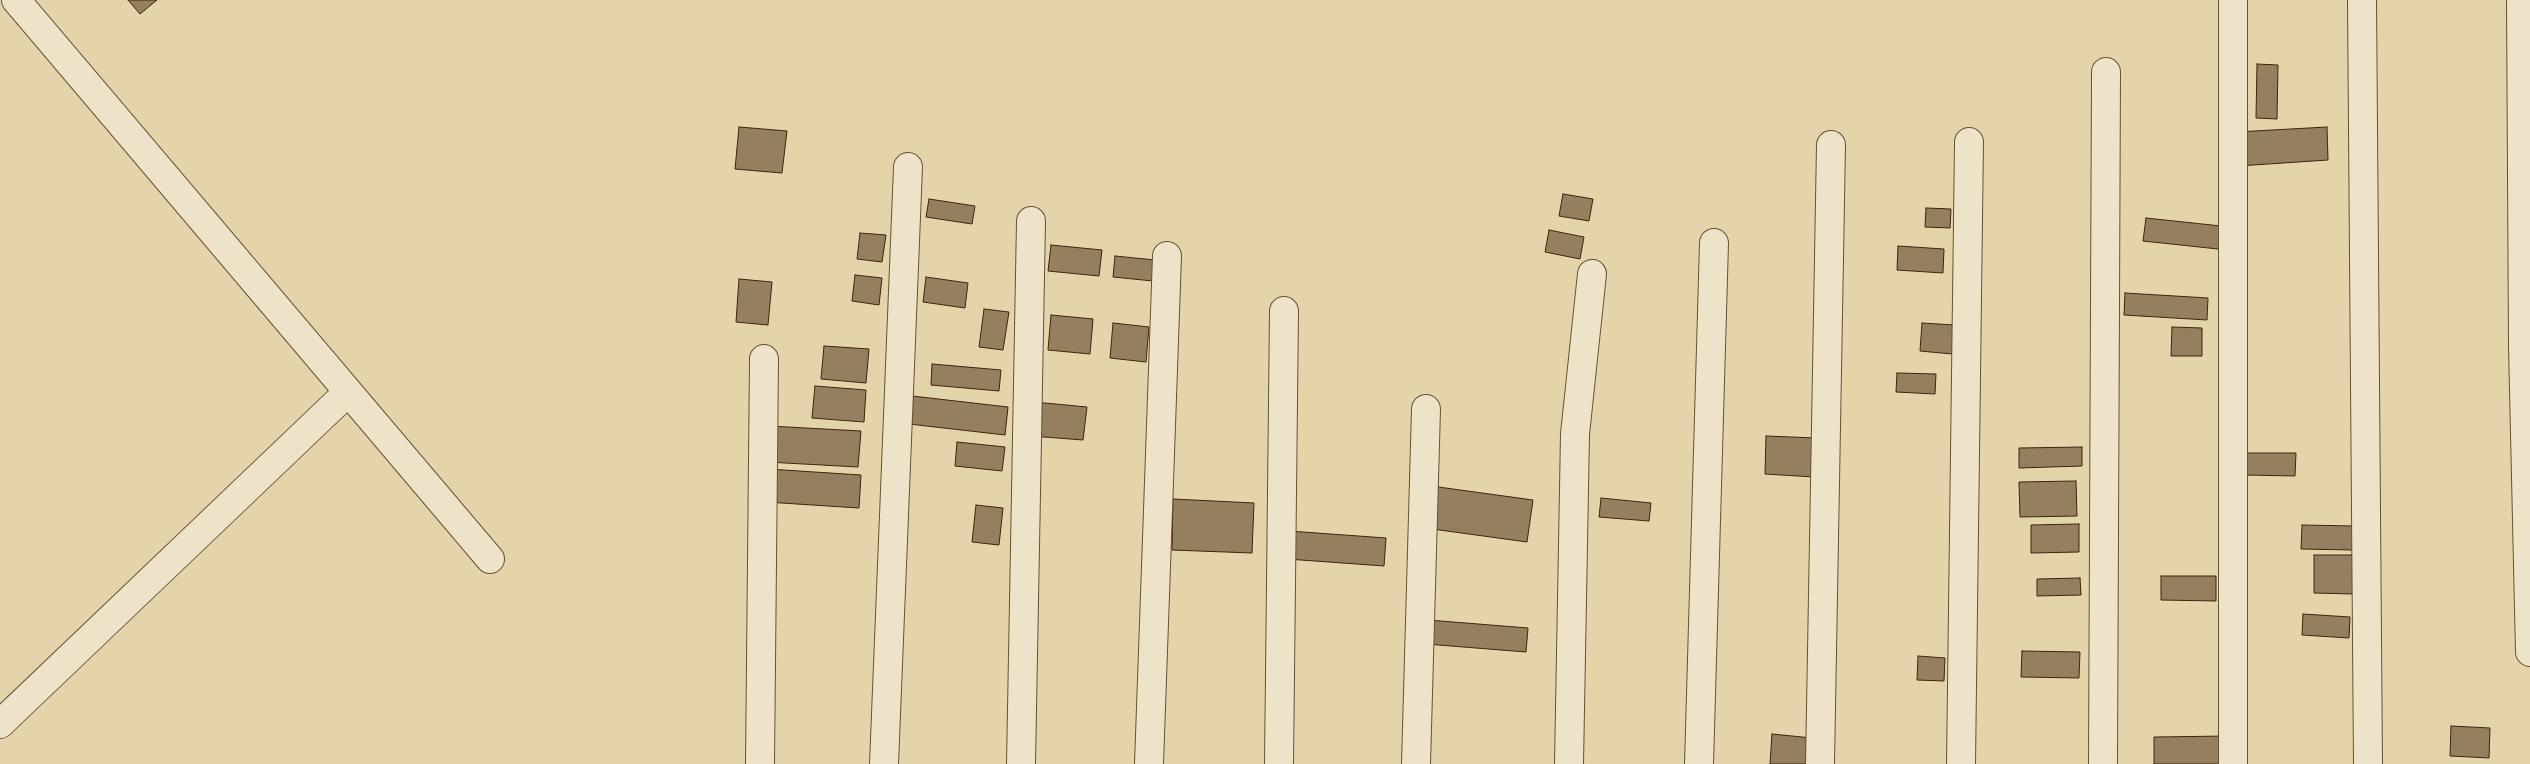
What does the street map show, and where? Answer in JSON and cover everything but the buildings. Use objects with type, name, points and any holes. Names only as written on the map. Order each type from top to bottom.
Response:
[{"type":"street","points":[[16,0],[490,560]]},
{"type":"street","points":[[2232,0],[2233,764]]},
{"type":"street","points":[[2362,0],[2368,764]]},
{"type":"street","points":[[2521,0],[2530,652]]},
{"type":"street","points":[[2103,764],[2106,72]]},
{"type":"street","points":[[1961,764],[1969,142]]},
{"type":"street","points":[[1820,764],[1831,145]]},
{"type":"street","points":[[884,764],[908,167]]},
{"type":"street","points":[[1021,764],[1031,221]]},
{"type":"street","points":[[1699,764],[1714,243]]},
{"type":"street","points":[[1149,764],[1167,256]]},
{"type":"street","points":[[1569,764],[1574,434],[1592,274]]},
{"type":"street","points":[[1279,764],[1284,311]]},
{"type":"street","points":[[760,764],[764,359]]},
{"type":"street","points":[[0,724],[348,392]]},
{"type":"street","points":[[1416,764],[1426,409]]}]
